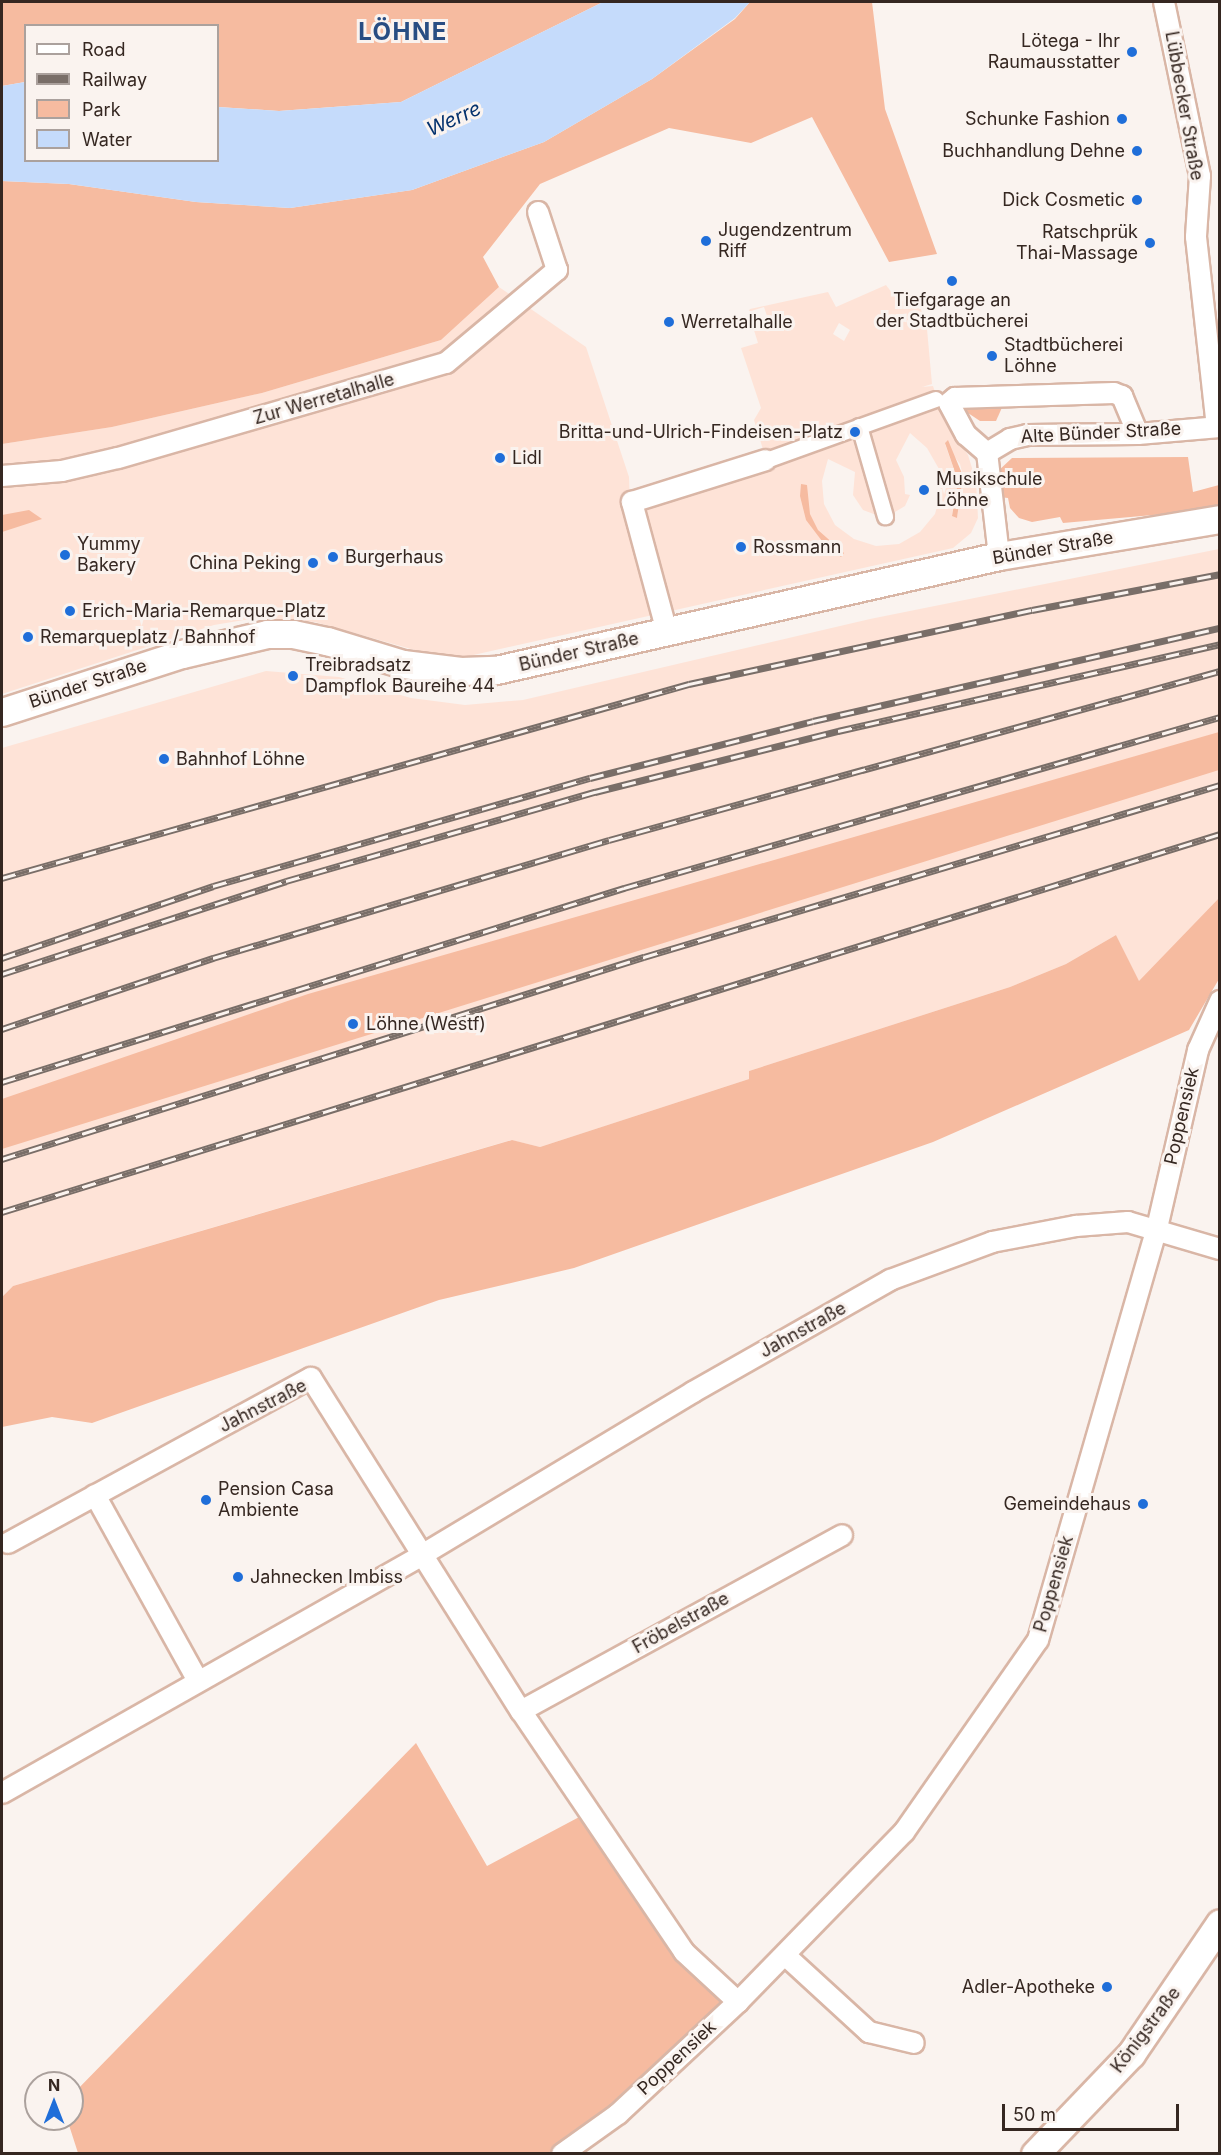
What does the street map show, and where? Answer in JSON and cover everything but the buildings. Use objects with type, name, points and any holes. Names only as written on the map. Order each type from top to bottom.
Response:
[{"type":"main road","name":"Bünder Straße","points":[[2,712],[182,654],[267,634],[293,634],[403,664],[461,671],[496,670],[999,556],[1161,531],[1220,519]]},
{"type":"main road","name":"Königstraße","points":[[1035,2154],[1131,2054],[1220,1923]]},
{"type":"street","name":"Lübbecker Straße","points":[[1164,2],[1200,176],[1196,237],[1218,426]]},
{"type":"street","name":"Zur Werretalhalle","points":[[2,476],[62,471],[118,458],[446,363],[557,270],[538,212]]},
{"type":"street","points":[[667,632],[632,502],[766,460],[859,426],[955,398],[1114,393],[1122,396],[1138,434]]},
{"type":"street","points":[[942,401],[966,435],[987,453],[999,556]]},
{"type":"street","points":[[859,426],[885,516]]},
{"type":"street","name":"Alte Bünder Straße","points":[[987,453],[1010,439],[1027,435],[1138,434],[1218,426]]},
{"type":"street","name":"Poppensiek","points":[[562,2154],[618,2114],[738,2002],[786,1956],[904,1832],[1038,1640],[1157,1228],[1198,1050],[1220,1001]]},
{"type":"street","name":"Jahnstraße","points":[[2,1793],[422,1556],[693,1392],[890,1280],[992,1242],[1076,1226],[1128,1222],[1157,1228],[1220,1249]]},
{"type":"street","name":"Jahnstraße","points":[[8,1542],[311,1378],[422,1556]]},
{"type":"street","points":[[95,1495],[198,1681]]},
{"type":"street","name":"Fröbelstraße","points":[[521,1711],[842,1535]]},
{"type":"street","points":[[422,1556],[521,1711],[684,1953],[738,2002]]},
{"type":"street","points":[[786,1956],[869,2032],[914,2043]]},
{"type":"shaded area","points":[[886,285],[899,302],[917,296],[927,329],[932,384],[922,387],[933,386],[945,421],[968,455],[976,481],[978,518],[971,533],[953,548],[460,658],[429,654],[315,622],[256,618],[214,625],[2,694],[2,444],[112,427],[262,393],[441,340],[499,287],[586,347],[629,477],[630,507],[768,466],[754,420],[761,408],[741,348],[758,343],[753,327],[769,322],[764,307],[748,312],[750,309],[828,292],[836,307]],"holes":[[[839,323],[850,330],[844,341],[833,334]],[[910,433],[927,448],[939,469],[941,492],[935,514],[920,532],[899,544],[876,546],[854,539],[835,525],[824,504],[822,481],[828,459],[855,472],[853,495],[863,510],[879,516],[890,515],[905,506],[910,495],[905,494],[904,477],[896,460]],[[945,444],[960,464],[963,476],[957,518],[952,515],[958,481]]]},
{"type":"shaded area","points":[[1219,549],[1219,898],[1139,982],[1116,935],[1066,964],[1010,987],[749,1071],[749,1079],[540,1147],[511,1140],[13,1286],[2,1297],[2,748],[266,671],[339,677],[411,698],[465,705],[523,700],[870,619]]},
{"type":"green space","points":[[2,2],[603,2],[401,102],[279,111],[219,107],[219,24],[24,24],[24,82],[2,86]]},
{"type":"green space","points":[[750,2],[872,2],[885,109],[937,254],[889,262],[812,117],[751,143],[669,128],[540,184],[483,257],[499,287],[441,340],[262,393],[112,427],[2,444],[2,181],[69,184],[196,202],[290,208],[412,190],[544,142],[652,79],[735,19]]},
{"type":"green space","points":[[1004,403],[996,421],[980,421],[965,411],[966,406]]},
{"type":"green space","points":[[948,440],[963,476],[957,518],[952,516],[958,481],[945,443]]},
{"type":"green space","points":[[1188,457],[1193,492],[1219,485],[1219,504],[1198,511],[1063,523],[1060,517],[1032,522],[1019,518],[1010,508],[1008,498],[999,497],[997,472],[1012,458]]},
{"type":"green space","points":[[801,484],[807,485],[810,514],[818,530],[844,553],[841,557],[825,545],[806,520],[800,496]]},
{"type":"green space","points":[[29,510],[42,519],[2,532],[2,515]]},
{"type":"green space","points":[[1219,732],[1219,770],[2,1149],[2,1099],[308,994]]},
{"type":"green space","points":[[1219,898],[1219,979],[1189,1030],[933,1142],[574,1268],[439,1300],[92,1423],[52,1417],[2,1427],[2,1297],[13,1286],[512,1140],[540,1147],[749,1079],[749,1071],[1010,987],[1066,964],[1116,935],[1139,981]]},
{"type":"green space","points":[[416,1743],[487,1866],[583,1815],[672,1954],[728,2010],[614,2107],[548,2153],[78,2153],[71,2131],[84,2131],[84,2083]]},
{"type":"water","name":"Werre","points":[[603,2],[750,2],[735,18],[652,79],[544,142],[412,190],[290,208],[196,202],[69,184],[2,181],[2,86],[24,82],[24,162],[219,162],[219,107],[279,111],[401,102]]},
{"type":"railway","points":[[2,878],[689,684],[1032,610],[1220,574]]},
{"type":"railway","points":[[2,958],[213,886],[590,778],[813,721],[1220,628]]},
{"type":"railway","points":[[2,974],[286,881],[595,792],[838,731],[1220,644]]},
{"type":"railway","points":[[2,1029],[213,958],[609,840],[1220,671]]},
{"type":"railway","points":[[2,1082],[624,888],[1220,717]]},
{"type":"railway","points":[[2,1159],[644,957],[1220,785]]},
{"type":"railway","points":[[2,1212],[1220,834]]},
{"type":"place","name":"Lötega - Ihr Raumausstatter","points":[[1132,52]]},
{"type":"place","name":"Schunke Fashion","points":[[1122,119]]},
{"type":"place","name":"Buchhandlung Dehne","points":[[1137,151]]},
{"type":"place","name":"Dick Cosmetic","points":[[1137,200]]},
{"type":"place","name":"Jugendzentrum Riff","points":[[706,241]]},
{"type":"place","name":"Ratschprük Thai-Massage","points":[[1150,243]]},
{"type":"place","name":"Tiefgarage an der Stadtbücherei","points":[[952,281]]},
{"type":"place","name":"Werretalhalle","points":[[669,322]]},
{"type":"place","name":"Stadtbücherei Löhne","points":[[992,356]]},
{"type":"place","name":"Britta-und-Ulrich-Findeisen-Platz","points":[[855,432]]},
{"type":"place","name":"Lidl","points":[[500,458]]},
{"type":"place","name":"Musikschule Löhne","points":[[924,490]]},
{"type":"place","name":"Rossmann","points":[[741,547]]},
{"type":"place","name":"Yummy Bakery","points":[[65,555]]},
{"type":"place","name":"Burgerhaus","points":[[333,557]]},
{"type":"place","name":"China Peking","points":[[313,563]]},
{"type":"place","name":"Erich-Maria-Remarque-Platz","points":[[70,611]]},
{"type":"place","name":"Remarqueplatz / Bahnhof","points":[[28,637]]},
{"type":"place","name":"Treibradsatz Dampflok Baureihe 44","points":[[293,676]]},
{"type":"place","name":"Bahnhof Löhne","points":[[164,759]]},
{"type":"place","name":"Löhne (Westf)","points":[[353,1024]]},
{"type":"place","name":"Pension Casa Ambiente","points":[[206,1500]]},
{"type":"place","name":"Gemeindehaus","points":[[1143,1504]]},
{"type":"place","name":"Jahnecken Imbiss","points":[[238,1577]]},
{"type":"place","name":"Adler-Apotheke","points":[[1107,1987]]},
{"type":"district","name":"LÖHNE","points":[[403,32]]}]
